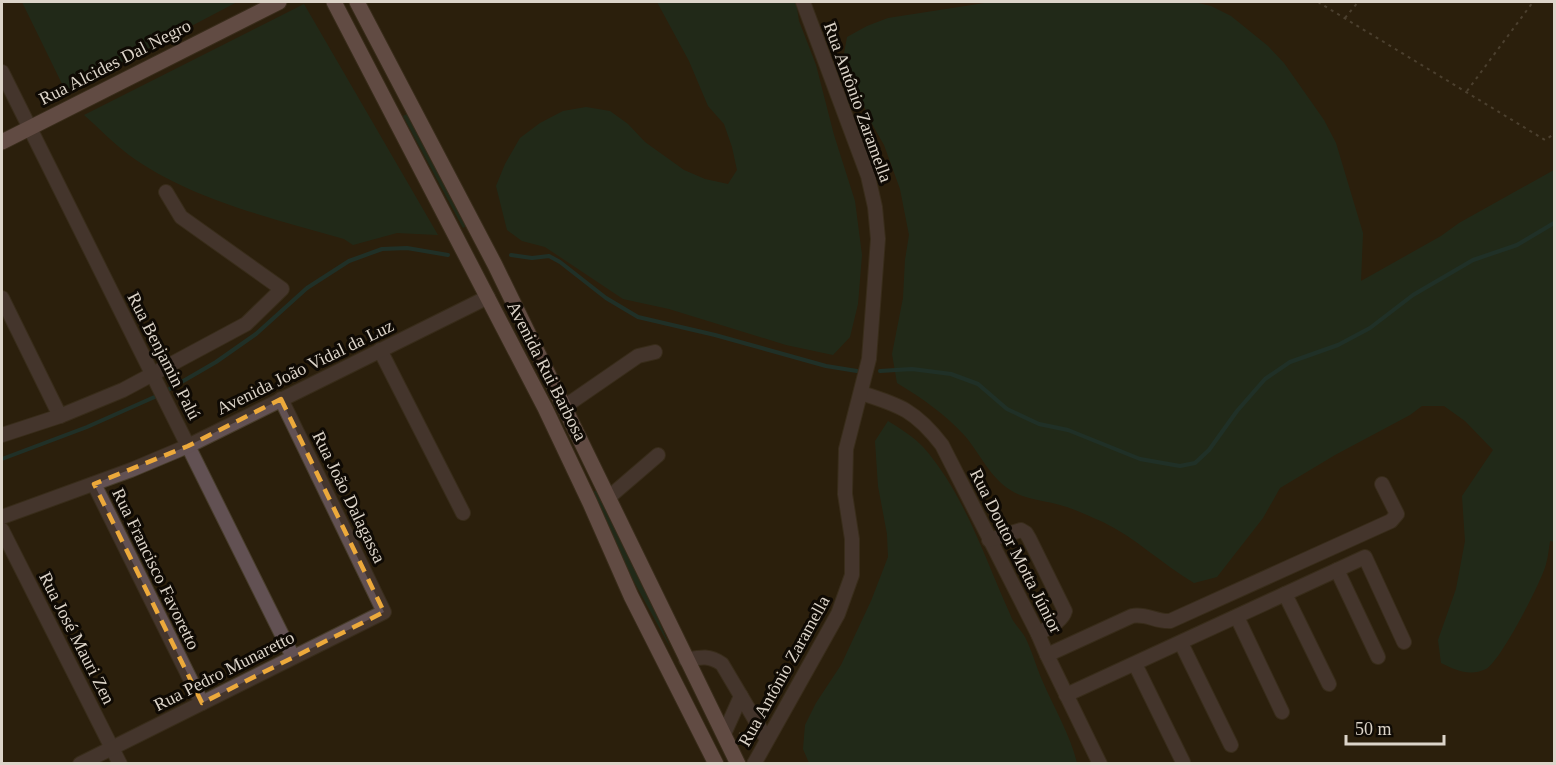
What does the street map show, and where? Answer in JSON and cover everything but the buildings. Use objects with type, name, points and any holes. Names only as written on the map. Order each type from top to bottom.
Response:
[{"type":"main road","name":"Rua Alcides Dal Negro","points":[[2,142],[279,2]]},
{"type":"main road","name":"Avenida Rui Barbosa","points":[[334,2],[566,450],[631,596],[716,764]]},
{"type":"main road","name":"Avenida Rui Barbosa","points":[[357,2],[495,265],[686,660],[731,734],[738,764]]},
{"type":"street","name":"Rua Antônio Zaramella","points":[[754,764],[838,614],[852,575],[845,471],[850,427],[867,371],[871,343],[878,239],[875,207],[868,176],[803,2]]},
{"type":"street","name":"Rua Benjamin Palú","points":[[2,72],[293,657]]},
{"type":"street","points":[[2,435],[60,416],[155,379],[246,324],[282,289],[181,217],[166,192]]},
{"type":"street","name":"Avenida João Vidal da Luz","points":[[2,517],[94,484],[188,446],[488,297]]},
{"type":"street","points":[[2,298],[60,416]]},
{"type":"street","points":[[380,350],[463,513]]},
{"type":"street","points":[[564,407],[638,356],[655,352]]},
{"type":"street","name":"Rua Doutor Motta Júnior","points":[[861,393],[912,412],[928,426],[942,445],[1038,634],[1100,764]]},
{"type":"street","name":"Rua João Dalagassa","points":[[281,399],[384,612]]},
{"type":"street","points":[[608,498],[658,455]]},
{"type":"street","name":"Rua Francisco Favoretto","points":[[94,484],[202,703]]},
{"type":"street","points":[[1047,655],[1132,616],[1142,614],[1170,621],[1391,521],[1397,514],[1396,509],[1382,484]]},
{"type":"street","name":"Rua José Mauri Zen","points":[[2,530],[120,764]]},
{"type":"street","points":[[989,540],[1021,530],[1029,538],[1065,611],[1064,616],[1038,634]]},
{"type":"street","points":[[1066,695],[1365,557],[1404,642]]},
{"type":"street","points":[[1338,570],[1378,657]]},
{"type":"street","points":[[1286,594],[1329,684]]},
{"type":"street","name":"Rua Pedro Munaretto","points":[[80,764],[384,612]]},
{"type":"street","points":[[1237,617],[1282,712]]},
{"type":"street","points":[[1180,643],[1231,745]]},
{"type":"street","points":[[686,660],[702,656],[712,658],[722,664],[767,740]]},
{"type":"street","points":[[1135,664],[1183,762]]},
{"type":"street","points":[[731,734],[741,696]]},
{"type":"path","points":[[1318,2],[1545,140],[1554,134]]},
{"type":"path","points":[[1345,18],[1358,2]]},
{"type":"path","points":[[1467,92],[1533,2]]},
{"type":"path","points":[[731,734],[749,738]]},
{"type":"highlighted area","points":[[281,399],[384,612],[202,703],[94,484],[188,446]]},
{"type":"green space","points":[[22,2],[237,2],[66,92]]},
{"type":"green space","points":[[657,2],[796,2],[799,21],[816,65],[834,135],[855,201],[862,255],[858,304],[850,337],[833,355],[786,345],[669,309],[623,299],[545,247],[522,241],[507,230],[496,186],[505,164],[520,138],[540,123],[563,111],[586,107],[610,111],[628,124],[645,142],[684,170],[705,179],[728,184],[737,170],[724,124],[708,106],[689,61]]},
{"type":"green space","points":[[991,2],[1194,2],[1211,6],[1231,16],[1268,46],[1284,63],[1324,120],[1336,143],[1363,233],[1361,281],[1554,170],[1554,542],[1550,541],[1543,573],[1520,620],[1501,652],[1486,669],[1468,672],[1441,663],[1438,640],[1456,589],[1465,541],[1462,496],[1493,450],[1465,421],[1444,406],[1422,406],[1280,488],[1263,518],[1217,577],[1194,583],[1103,522],[1071,508],[1018,494],[1004,486],[986,466],[965,436],[924,401],[897,383],[892,354],[903,298],[909,235],[900,189],[884,145],[843,59],[847,37],[888,18]]},
{"type":"green space","points":[[304,4],[438,235],[397,233],[353,245],[344,239],[233,206],[205,196],[153,171],[129,155],[84,115]]},
{"type":"green space","points":[[411,112],[467,225],[463,228],[403,116]]},
{"type":"green space","points":[[888,421],[924,448],[963,507],[1011,617],[1025,637],[1077,763],[809,763],[803,749],[805,725],[816,703],[841,665],[871,601],[888,557],[887,534],[878,486],[875,441]]},
{"type":"green space","points":[[597,490],[630,554],[671,649],[632,578],[593,492]]},
{"type":"waterway","points":[[880,371],[912,369],[951,374],[978,384],[1007,409],[1039,424],[1068,430],[1140,459],[1180,466],[1195,463],[1209,450],[1237,411],[1265,379],[1290,362],[1338,345],[1370,328],[1413,295],[1473,260],[1517,245],[1554,223]]},
{"type":"waterway","points":[[166,391],[216,362],[256,334],[307,288],[349,261],[382,249],[407,248],[448,255]]},
{"type":"waterway","points":[[511,255],[532,258],[549,256],[606,298],[638,317],[715,335],[826,366],[857,371]]},
{"type":"waterway","points":[[2,459],[87,427],[159,395]]}]
